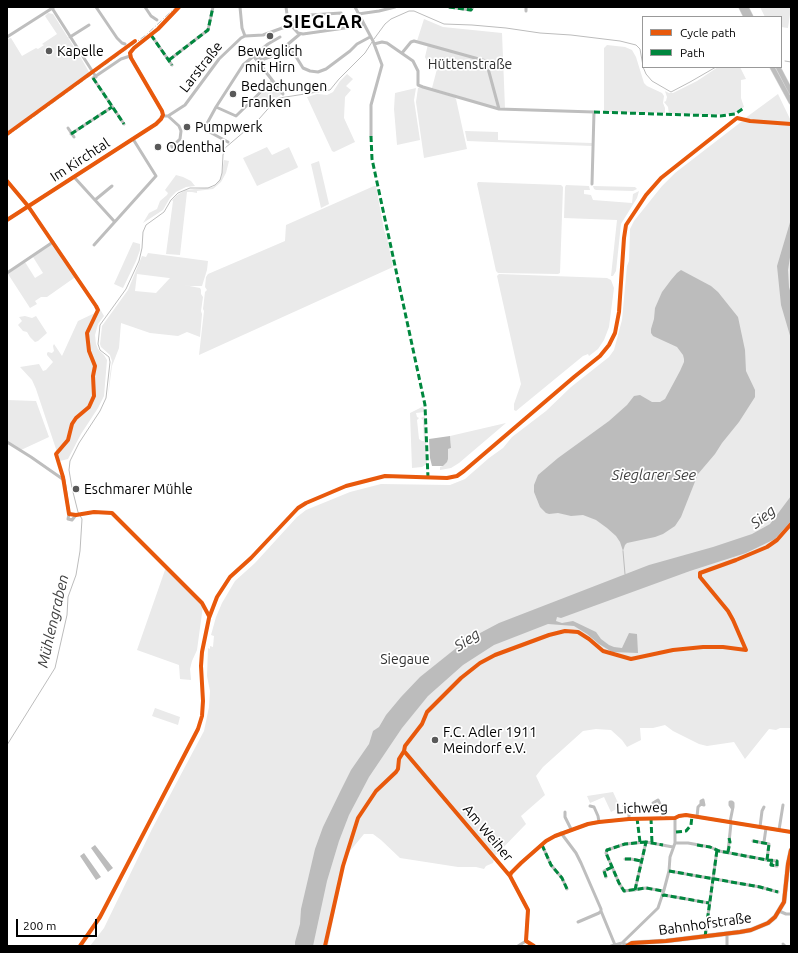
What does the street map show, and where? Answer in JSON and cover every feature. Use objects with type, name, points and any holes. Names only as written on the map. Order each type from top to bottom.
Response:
[{"type":"highway","points":[[741,7],[746,16]]},
{"type":"highway","points":[[746,7],[750,16]]},
{"type":"highway","points":[[773,68],[791,102]]},
{"type":"highway","points":[[779,68],[791,92]]},
{"type":"main road","points":[[779,911],[784,902],[791,850]]},
{"type":"main road","name":"Bahnhofstraße","points":[[627,945],[632,943],[705,937],[751,930],[770,922],[779,911]]},
{"type":"street","points":[[96,7],[116,37],[125,44]]},
{"type":"street","points":[[145,7],[157,20]]},
{"type":"street","points":[[176,150],[171,146],[180,139],[181,131],[179,126],[168,116],[163,116],[162,111],[130,56],[130,51],[151,35],[179,7]]},
{"type":"street","points":[[169,60],[208,30],[213,7]]},
{"type":"street","points":[[240,7],[242,28],[245,36],[256,36],[277,30],[285,27],[288,22]]},
{"type":"street","points":[[286,7],[288,22],[300,34]]},
{"type":"street","points":[[355,7],[372,40],[382,67],[371,105],[371,136]]},
{"type":"street","points":[[358,14],[395,7]]},
{"type":"street","points":[[449,7],[471,10],[473,7]]},
{"type":"street","points":[[7,37],[53,8],[94,78],[124,124]]},
{"type":"street","points":[[292,22],[306,16],[342,13],[344,28]]},
{"type":"street","points":[[255,57],[262,59],[270,58],[300,34],[364,24]]},
{"type":"street","points":[[70,37],[89,25]]},
{"type":"street","points":[[151,35],[172,65]]},
{"type":"street","name":"Larstraße","points":[[168,116],[188,102],[219,59],[233,44],[245,36]]},
{"type":"street","points":[[228,142],[204,129],[216,107],[243,65],[255,57],[268,44],[280,37]]},
{"type":"street","points":[[287,45],[303,68],[310,72],[318,72],[326,69],[357,44],[372,40],[387,43],[416,65],[418,71],[418,85],[499,108],[594,112],[592,184]]},
{"type":"street","points":[[402,53],[414,41],[486,61],[499,108]]},
{"type":"street","points":[[94,78],[121,59],[130,56]]},
{"type":"street","points":[[255,57],[283,94]]},
{"type":"street","points":[[216,107],[236,116],[272,81]]},
{"type":"street","points":[[72,134],[112,107]]},
{"type":"street","name":"Im Kirchtal","points":[[7,220],[156,124],[163,116]]},
{"type":"street","points":[[68,128],[74,137]]},
{"type":"street","points":[[94,245],[156,176],[133,139]]},
{"type":"street","points":[[74,177],[114,221]]},
{"type":"street","points":[[7,182],[28,206],[98,310]]},
{"type":"street","points":[[95,200],[112,186]]},
{"type":"street","points":[[7,274],[53,242]]},
{"type":"street","points":[[7,442],[64,480],[69,514]]},
{"type":"street","name":"Am Weiher","points":[[404,751],[510,876],[528,910],[526,941]]},
{"type":"street","name":"Lichweg","points":[[652,802],[658,800],[661,806],[662,817]]},
{"type":"street","points":[[697,817],[698,807],[701,804]]},
{"type":"street","points":[[779,830],[783,805]]},
{"type":"street","name":"Lichweg","points":[[590,806],[594,807],[599,822]]},
{"type":"street","name":"Lichweg","points":[[624,806],[629,811],[629,819]]},
{"type":"street","points":[[760,827],[764,807]]},
{"type":"street","points":[[728,852],[732,808]]},
{"type":"street","points":[[565,812],[565,817],[571,829]]},
{"type":"street","name":"Lichweg","points":[[510,876],[511,873],[554,836],[571,829],[599,822],[662,817],[675,818],[682,815],[791,832]]},
{"type":"street","points":[[611,946],[622,943],[658,908],[669,871],[670,857],[675,843],[675,818]]},
{"type":"street","points":[[764,842],[766,828]]},
{"type":"street","points":[[561,833],[576,853],[615,945]]},
{"type":"street","points":[[753,841],[764,842],[770,845],[767,860]]},
{"type":"street","points":[[663,891],[646,888],[624,891],[606,853],[607,850],[629,843],[646,842],[673,847]]},
{"type":"street","points":[[635,890],[646,842]]},
{"type":"street","points":[[675,843],[688,843],[772,860]]},
{"type":"street","points":[[542,845],[551,865],[562,878],[567,889]]},
{"type":"street","points":[[705,937],[717,850]]},
{"type":"street","points":[[624,859],[641,861]]},
{"type":"street","points":[[606,877],[604,871],[612,867]]},
{"type":"street","points":[[669,871],[760,887],[778,892]]},
{"type":"street","points":[[662,896],[664,895],[709,903]]},
{"type":"street","points":[[578,922],[601,911]]},
{"type":"street","points":[[779,911],[786,914],[791,914]]},
{"type":"street","points":[[726,934],[727,946]]},
{"type":"street","points":[[518,946],[526,941],[534,946]]},
{"type":"street","points":[[656,942],[659,946]]},
{"type":"street","name":"Bahnhofstraße","points":[[622,943],[627,945]]},
{"type":"green space","points":[[760,7],[791,7],[788,28],[782,27],[782,16],[764,16]]},
{"type":"green space","points":[[48,13],[53,14],[89,72],[7,133],[7,39],[11,38],[22,56],[36,48],[38,49],[44,45],[42,44],[57,34],[45,16]]},
{"type":"green space","name":"Hüttenstraße","points":[[424,19],[443,27],[502,33],[505,108],[494,107],[432,88],[437,69],[430,67],[425,57],[428,44],[417,41]]},
{"type":"green space","points":[[607,45],[625,47],[632,50],[636,57],[644,83],[662,93],[664,96],[663,103],[665,113],[604,112],[604,48]]},
{"type":"green space","points":[[716,68],[740,68],[746,79],[741,80],[741,98],[744,107],[734,113],[712,115],[669,114],[668,107],[664,102],[666,101],[667,97],[665,91],[673,93],[697,81]]},
{"type":"green space","points":[[347,74],[353,79],[346,86],[351,90],[345,97],[344,118],[355,142],[334,152],[332,151],[307,97],[317,94],[327,95],[333,92],[340,81]]},
{"type":"green space","points":[[272,84],[275,85],[282,94],[264,109],[255,100]]},
{"type":"green space","points":[[420,87],[454,97],[456,99],[467,149],[424,158],[416,102],[418,88]]},
{"type":"green space","points":[[416,88],[414,100],[420,140],[397,145],[394,109],[395,93]]},
{"type":"green space","name":"Siegaue","points":[[778,94],[791,121],[791,728],[780,728],[776,730],[769,729],[745,759],[734,742],[707,746],[699,744],[673,731],[665,725],[653,728],[640,728],[641,740],[627,747],[611,730],[596,729],[583,731],[543,767],[536,776],[545,795],[521,816],[526,824],[495,856],[493,863],[486,866],[484,869],[476,867],[458,867],[400,858],[373,834],[364,834],[350,851],[344,863],[328,946],[90,946],[104,928],[152,829],[204,731],[209,707],[210,691],[207,676],[208,648],[210,649],[210,646],[213,647],[214,636],[211,635],[216,617],[222,603],[235,581],[255,563],[297,517],[306,510],[350,492],[381,484],[450,485],[465,479],[503,448],[512,437],[546,411],[571,387],[609,357],[614,350],[622,320],[627,266],[629,261],[630,229],[634,221],[662,186],[675,173],[741,122],[746,121],[744,119]]},
{"type":"green space","points":[[465,131],[498,132],[498,140],[592,143],[592,146],[467,141]]},
{"type":"green space","points":[[267,147],[272,155],[289,147],[298,167],[257,186],[243,158]]},
{"type":"green space","points":[[224,160],[229,161],[226,173],[221,182],[213,189],[197,191],[197,193],[187,192],[180,255],[166,254],[172,200],[186,190],[213,187],[221,178]]},
{"type":"green space","points":[[319,161],[329,204],[321,208],[311,164]]},
{"type":"green space","points":[[176,175],[191,181],[195,186],[186,187],[176,192],[170,198],[163,210],[143,223],[149,213],[157,209],[160,201],[167,195],[168,193],[165,190]]},
{"type":"green space","points":[[478,182],[561,185],[563,187],[560,273],[498,273],[496,271],[477,184]]},
{"type":"green space","points":[[566,185],[589,186],[590,190],[584,190],[584,194],[591,195],[593,200],[632,203],[633,194],[639,191],[637,198],[621,224],[616,271],[613,276],[611,276],[617,220],[564,218]]},
{"type":"green space","points":[[376,186],[384,230],[393,267],[199,355],[205,292],[207,290],[205,287],[206,277],[208,274],[285,241],[286,225]]},
{"type":"green space","points":[[593,186],[635,187],[637,189],[633,191],[596,190]]},
{"type":"green space","points":[[133,242],[140,244],[140,250],[123,288],[114,284]]},
{"type":"green space","points":[[51,244],[54,245],[75,276],[47,297],[41,297],[35,301],[37,304],[30,308],[8,274],[25,262],[35,278],[43,273],[33,257]]},
{"type":"green space","points":[[148,253],[208,261],[202,286],[179,284],[200,288],[201,290],[203,297],[200,337],[187,332],[178,336],[150,333],[121,323],[119,348],[112,366],[108,397],[112,361],[110,355],[101,347],[100,344],[102,326],[128,290],[142,256],[146,257]],"holes":[[[137,274],[170,278],[156,293],[135,291]]]},
{"type":"green space","points":[[499,274],[607,278],[611,280],[614,288],[609,327],[604,340],[598,349],[589,356],[588,354],[583,356],[516,411],[514,410],[514,404],[521,384],[497,276]]},
{"type":"green space","points":[[100,309],[104,316],[98,324],[95,335],[98,349],[107,360],[104,396],[68,459],[60,461],[36,389],[32,380],[20,367],[39,364],[43,371],[46,370],[53,362],[47,353],[52,353],[54,351],[54,344],[62,356],[78,321]]},
{"type":"green space","points":[[25,316],[32,318],[36,316],[47,333],[38,341],[35,342],[27,332],[23,331],[18,325],[22,321],[19,317]]},
{"type":"green space","points":[[7,400],[36,401],[49,437],[21,450],[7,441]]},
{"type":"green space","points":[[422,407],[424,408],[424,412],[416,413],[417,417],[419,418],[417,420],[419,439],[422,441],[424,441],[423,420],[421,418],[425,416],[427,464],[422,467],[412,468],[410,413]]},
{"type":"green space","points":[[506,423],[459,463],[451,468],[440,470],[440,467],[443,466],[448,449],[451,448],[450,436]]},
{"type":"green space","points":[[166,569],[203,606],[197,650],[190,669],[191,680],[180,679],[179,665],[137,650]]},
{"type":"green space","points":[[155,708],[180,717],[178,725],[152,716]]},
{"type":"green space","points":[[613,792],[620,807],[611,812],[604,797],[590,803],[587,796]]},
{"type":"water","points":[[791,219],[791,251],[788,270],[791,294],[791,339],[781,305],[777,266]]},
{"type":"water","name":"Sieglarer See","points":[[681,270],[711,286],[718,292],[738,317],[745,350],[746,371],[755,390],[755,397],[739,422],[698,474],[681,517],[675,526],[663,534],[655,537],[627,543],[623,551],[616,536],[596,520],[583,515],[571,516],[558,513],[546,513],[540,507],[534,492],[534,485],[538,475],[558,458],[609,421],[627,405],[634,396],[640,395],[652,402],[660,402],[665,399],[680,371],[684,359],[677,347],[653,336],[651,329],[655,308],[662,292]]},
{"type":"water","points":[[450,436],[451,448],[448,449],[447,462],[443,466],[432,466],[429,439]]},
{"type":"water","name":"Sieg","points":[[791,496],[791,521],[775,539],[746,553],[690,571],[561,618],[557,617],[556,621],[562,623],[573,621],[596,632],[601,639],[614,647],[622,648],[629,633],[637,634],[638,653],[612,652],[574,626],[548,624],[494,645],[463,665],[428,696],[402,728],[369,777],[349,815],[339,841],[327,881],[313,946],[295,946],[300,924],[301,909],[315,849],[323,827],[351,770],[369,744],[373,731],[379,727],[386,715],[420,677],[465,641],[499,623],[649,565],[713,547],[752,534],[770,524]]},
{"type":"water","points":[[95,845],[113,868],[108,872],[91,848]]},
{"type":"water","points":[[84,853],[101,877],[96,880],[80,856]]},
{"type":"waterway","name":"Mühlengraben","points":[[374,39],[385,24],[391,19],[409,11],[414,11],[444,24],[506,28],[620,41],[636,45],[640,49],[642,60]]},
{"type":"waterway","name":"Mühlengraben","points":[[72,488],[69,470],[70,461],[79,443],[100,411],[106,398],[110,362],[109,357],[100,350],[98,344],[100,325],[126,289],[139,261],[143,232],[146,225],[164,212],[171,200],[178,193],[190,188],[208,188],[215,185],[220,180],[222,173],[225,148],[259,119],[274,102],[279,98],[330,90],[365,53],[372,42]]},
{"type":"waterway","name":"Mühlengraben","points":[[785,61],[791,62]]},
{"type":"waterway","name":"Mühlengraben","points":[[643,68],[652,81],[671,92],[714,68]]},
{"type":"waterway","name":"Mühlengraben","points":[[7,745],[55,668],[67,615],[68,597],[76,575],[80,551],[82,519],[78,512],[73,492]]},
{"type":"waterway","points":[[623,551],[625,574]]},
{"type":"railway","points":[[7,136],[146,35],[176,7]]},
{"type":"marked path","points":[[169,60],[208,30],[213,7]]},
{"type":"marked path","points":[[449,7],[471,10],[473,7]]},
{"type":"marked path","points":[[151,35],[172,65]]},
{"type":"marked path","points":[[93,78],[124,124]]},
{"type":"marked path","points":[[71,134],[112,107]]},
{"type":"marked path","points":[[594,112],[720,116],[735,114],[744,108]]},
{"type":"marked path","points":[[371,136],[372,159],[425,405],[428,478]]},
{"type":"marked path","points":[[676,832],[686,831],[691,825],[692,816]]},
{"type":"marked path","points":[[637,818],[640,842]]},
{"type":"marked path","points":[[651,818],[652,843]]},
{"type":"marked path","points":[[728,852],[730,842],[729,838]]},
{"type":"marked path","points":[[697,845],[710,847],[719,851],[767,860],[769,844],[753,841]]},
{"type":"marked path","points":[[646,842],[625,844],[607,850],[606,853],[624,891],[646,888],[663,891]]},
{"type":"marked path","points":[[635,890],[646,842],[663,845]]},
{"type":"marked path","points":[[542,845],[551,865],[562,878],[567,889]]},
{"type":"marked path","points":[[705,937],[717,850]]},
{"type":"marked path","points":[[625,859],[641,861]]},
{"type":"marked path","points":[[767,860],[777,861],[777,866],[771,865],[772,860]]},
{"type":"marked path","points":[[606,877],[604,871],[612,867]]},
{"type":"marked path","points":[[669,871],[760,887],[778,892]]},
{"type":"marked path","points":[[662,896],[664,895],[709,903]]},
{"type":"cycle path","points":[[7,220],[156,124],[161,119],[163,115],[162,111],[131,58],[130,53],[158,29],[179,7]]},
{"type":"cycle path","points":[[7,134],[135,41]]},
{"type":"cycle path","points":[[80,946],[100,917],[198,729],[202,716],[203,701],[201,666],[202,652],[209,618],[217,597],[230,577],[251,558],[298,508],[306,503],[346,486],[385,476],[447,478],[457,476],[464,471],[600,356],[609,345],[615,333],[619,312],[626,225],[646,195],[661,178],[737,118],[750,121],[791,124]]},
{"type":"cycle path","points":[[7,181],[28,206],[98,310],[87,333],[89,351],[95,366],[93,376],[94,396],[89,407],[76,418],[72,424],[68,440],[56,454],[63,477],[69,514],[76,515],[94,512],[112,513],[202,603],[209,616]]},
{"type":"cycle path","points":[[325,946],[343,866],[358,818],[376,791],[398,769],[399,759],[405,746],[422,724],[427,712],[461,678],[480,663],[495,655],[549,635],[565,631],[578,632],[603,651],[631,659],[673,650],[703,647],[723,647],[746,650],[728,611],[700,577],[700,573],[767,547],[777,540],[791,524]]},
{"type":"cycle path","points":[[404,751],[510,876],[528,910],[526,941],[534,946]]},
{"type":"cycle path","points":[[510,876],[521,863],[546,841],[555,836],[588,824],[599,822],[629,819],[675,818],[686,815],[791,832]]},
{"type":"cycle path","points":[[627,946],[632,943],[666,941],[740,932],[751,930],[768,923],[775,917],[784,902],[791,850]]},
{"type":"place","name":"Beweglich mit Hirn","points":[[270,36]]},
{"type":"place","name":"Kapelle","points":[[49,51]]},
{"type":"place","name":"Bedachungen Franken","points":[[233,94]]},
{"type":"place","name":"Pumpwerk","points":[[187,127]]},
{"type":"place","name":"Odenthal","points":[[158,147]]},
{"type":"place","name":"Eschmarer Mühle","points":[[76,489]]},
{"type":"place","name":"F.C. Adler 1911 Meindorf e.V.","points":[[435,740]]},
{"type":"district","name":"SIEGLAR","points":[[323,22]]}]
